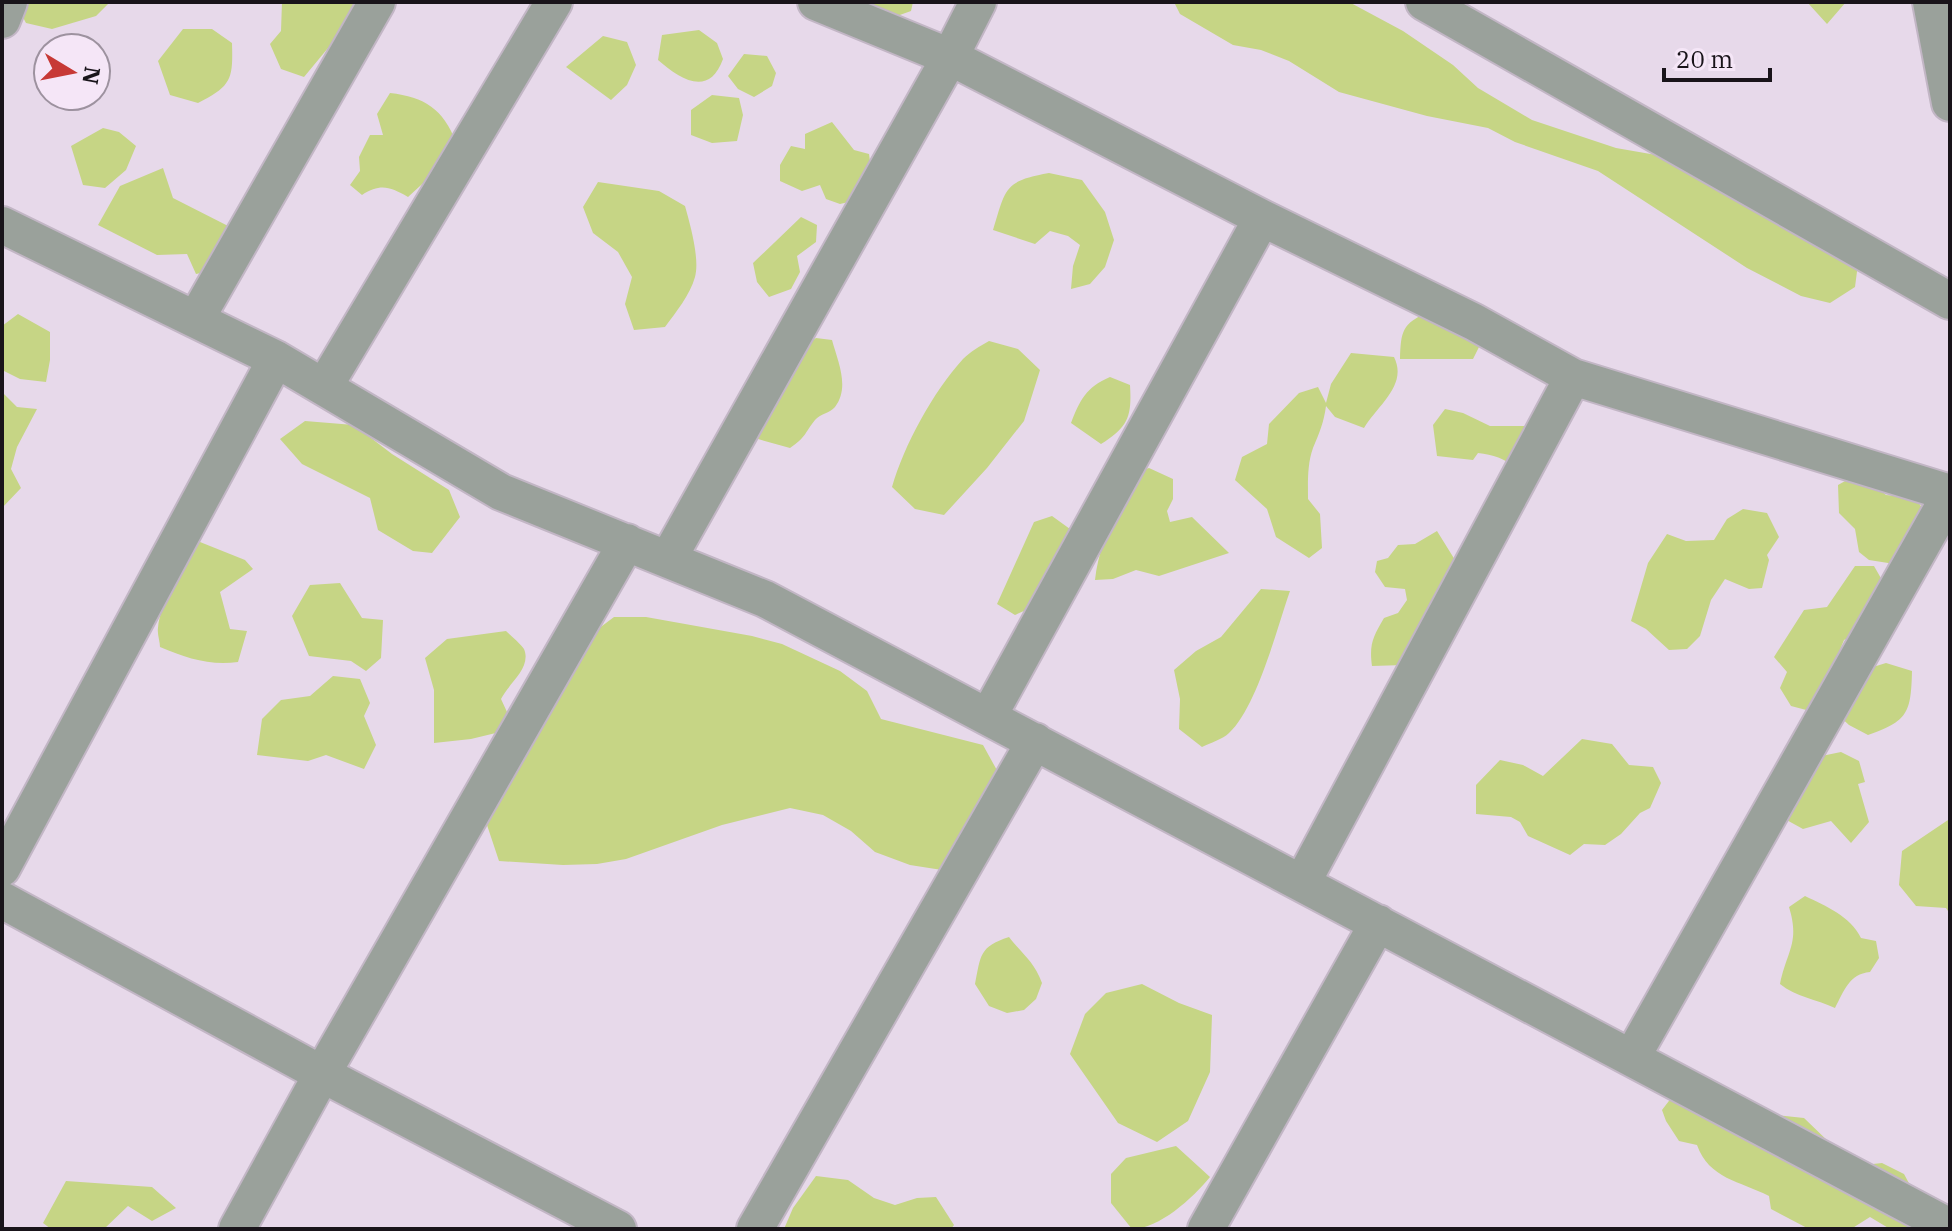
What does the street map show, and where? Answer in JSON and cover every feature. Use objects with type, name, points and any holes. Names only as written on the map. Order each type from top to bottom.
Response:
[{"type":"street","points":[[2,20],[9,2]]},
{"type":"street","points":[[196,319],[377,2]]},
{"type":"street","points":[[324,387],[554,2]]},
{"type":"street","points":[[816,2],[950,57],[1262,218],[1474,322],[1573,377],[1950,494],[1632,1057]]},
{"type":"street","points":[[668,559],[978,2]]},
{"type":"street","points":[[1424,2],[1950,301]]},
{"type":"street","points":[[1938,5],[1950,103]]},
{"type":"street","points":[[988,717],[1262,218]]},
{"type":"street","points":[[2,225],[276,359],[501,492],[765,599],[1950,1227]]},
{"type":"street","points":[[2,868],[276,359]]},
{"type":"street","points":[[1302,883],[1573,377]]},
{"type":"street","points":[[237,1229],[322,1074],[627,542]]},
{"type":"street","points":[[755,1229],[1035,741]]},
{"type":"street","points":[[2,900],[322,1074],[618,1229]]},
{"type":"street","points":[[1206,1229],[1378,923]]},
{"type":"green space","points":[[22,2],[110,2],[96,16],[52,29],[26,23],[18,8]]},
{"type":"green space","points":[[282,2],[358,2],[342,35],[304,77],[281,69],[270,44],[281,31]]},
{"type":"green space","points":[[846,2],[913,2],[911,11],[883,21]]},
{"type":"green space","points":[[1174,2],[1349,2],[1403,31],[1453,65],[1478,88],[1532,120],[1616,148],[1708,164],[1859,256],[1855,287],[1830,303],[1801,296],[1747,268],[1598,171],[1515,142],[1488,128],[1427,116],[1339,92],[1289,61],[1261,50],[1233,45],[1180,14]]},
{"type":"green space","points":[[1807,2],[1846,2],[1827,24]]},
{"type":"green space","points":[[183,29],[212,29],[232,43],[228,80],[218,92],[198,103],[170,95],[158,61]]},
{"type":"green space","points":[[699,30],[717,43],[723,59],[710,78],[694,81],[675,73],[658,60],[662,35]]},
{"type":"green space","points":[[603,36],[627,42],[636,65],[627,85],[611,100],[566,67]]},
{"type":"green space","points":[[744,54],[767,56],[776,73],[772,86],[754,97],[738,89],[728,76]]},
{"type":"green space","points":[[390,93],[413,98],[431,107],[445,121],[456,142],[444,164],[408,197],[385,188],[362,195],[350,185],[360,171],[359,157],[370,135],[383,135],[377,114]]},
{"type":"green space","points":[[712,95],[739,98],[743,115],[737,141],[712,143],[691,135],[691,110]]},
{"type":"green space","points":[[832,122],[854,150],[869,154],[872,176],[857,200],[840,204],[826,199],[820,185],[802,191],[780,181],[780,165],[791,146],[805,149],[805,134]]},
{"type":"green space","points":[[103,128],[119,132],[136,146],[126,170],[105,188],[83,185],[71,146]]},
{"type":"green space","points":[[163,168],[173,198],[234,229],[216,270],[196,274],[187,254],[157,255],[98,225],[120,186]]},
{"type":"green space","points":[[1049,173],[1082,180],[1105,212],[1114,240],[1105,267],[1090,284],[1071,289],[1073,266],[1080,245],[1068,236],[1050,231],[1035,244],[993,230],[1009,189],[1023,179]]},
{"type":"green space","points":[[598,182],[659,191],[685,206],[695,251],[695,277],[686,297],[665,327],[634,330],[625,304],[632,277],[618,252],[593,233],[583,207]]},
{"type":"green space","points":[[801,217],[817,225],[816,242],[797,256],[800,272],[791,289],[769,297],[757,282],[753,263]]},
{"type":"green space","points":[[1428,312],[1474,322],[1479,347],[1473,359],[1400,359],[1405,330],[1413,320]]},
{"type":"green space","points":[[18,314],[50,332],[46,382],[20,379],[2,370],[2,326]]},
{"type":"green space","points":[[816,338],[832,340],[840,366],[842,391],[835,407],[817,418],[790,448],[758,439],[754,423],[803,348]]},
{"type":"green space","points":[[989,341],[1018,349],[1040,370],[1024,421],[944,515],[915,509],[892,487],[904,454],[921,420],[952,372],[966,356]]},
{"type":"green space","points":[[1351,353],[1394,357],[1397,377],[1390,394],[1364,428],[1335,417],[1326,406],[1311,454],[1308,480],[1308,499],[1320,514],[1322,548],[1309,558],[1276,537],[1267,509],[1235,480],[1242,457],[1267,444],[1269,424],[1299,393],[1318,387],[1326,403],[1331,384]]},
{"type":"green space","points":[[1110,377],[1130,385],[1129,413],[1123,426],[1101,444],[1071,423],[1085,395]]},
{"type":"green space","points":[[2,392],[17,407],[37,409],[17,447],[11,469],[21,488],[2,508]]},
{"type":"green space","points":[[1445,409],[1463,413],[1490,426],[1529,426],[1515,468],[1503,459],[1478,453],[1473,460],[1437,456],[1433,425]]},
{"type":"green space","points":[[305,421],[354,425],[392,454],[449,490],[460,517],[432,553],[413,551],[378,530],[370,498],[302,464],[280,439]]},
{"type":"green space","points":[[1149,468],[1173,479],[1173,499],[1167,511],[1170,522],[1192,517],[1229,553],[1159,576],[1136,570],[1113,579],[1095,580],[1105,539],[1134,473]]},
{"type":"green space","points":[[1854,476],[1869,481],[1886,495],[1915,498],[1929,517],[1901,565],[1869,560],[1859,552],[1855,529],[1839,513],[1838,485]]},
{"type":"green space","points":[[1743,509],[1767,513],[1779,537],[1767,555],[1769,560],[1762,588],[1749,589],[1725,579],[1711,600],[1700,636],[1687,649],[1669,650],[1646,629],[1631,621],[1648,563],[1667,534],[1686,541],[1714,540],[1727,519]]},
{"type":"green space","points":[[1052,516],[1070,529],[1071,545],[1048,600],[1015,615],[997,604],[1034,522]]},
{"type":"green space","points":[[1437,531],[1455,560],[1404,665],[1372,666],[1371,652],[1377,630],[1384,618],[1398,613],[1407,600],[1405,589],[1385,587],[1375,572],[1377,561],[1388,558],[1398,545],[1415,544]]},
{"type":"green space","points":[[200,542],[245,560],[253,569],[220,592],[230,629],[247,631],[238,662],[198,660],[160,647],[158,630],[163,606]]},
{"type":"green space","points":[[1855,566],[1874,566],[1882,580],[1858,632],[1844,640],[1814,712],[1791,706],[1780,688],[1787,672],[1774,657],[1804,610],[1827,607]]},
{"type":"green space","points":[[340,583],[362,618],[383,620],[381,658],[366,671],[351,661],[309,656],[292,616],[310,585]]},
{"type":"green space","points":[[1261,589],[1290,591],[1265,666],[1239,721],[1226,735],[1202,747],[1179,729],[1180,699],[1174,670],[1196,651],[1221,637]]},
{"type":"green space","points":[[614,617],[646,617],[782,644],[840,671],[867,691],[881,719],[983,745],[1004,783],[942,870],[910,865],[875,852],[851,831],[823,815],[790,808],[722,825],[626,859],[563,865],[499,861],[487,825],[492,794],[586,638]]},
{"type":"green space","points":[[506,631],[524,649],[526,656],[522,669],[501,699],[507,712],[504,731],[434,743],[434,690],[425,658],[447,639]]},
{"type":"green space","points":[[1886,663],[1912,671],[1908,706],[1899,720],[1868,735],[1837,714],[1860,671]]},
{"type":"green space","points":[[333,676],[360,679],[370,703],[364,716],[376,745],[364,769],[326,755],[308,761],[257,755],[262,719],[281,700],[310,696]]},
{"type":"green space","points":[[1582,739],[1612,744],[1629,765],[1653,767],[1661,783],[1650,808],[1640,813],[1621,834],[1605,845],[1584,844],[1570,855],[1528,836],[1520,822],[1511,817],[1476,814],[1476,785],[1500,760],[1523,765],[1543,776]]},
{"type":"green space","points":[[1841,752],[1859,761],[1865,782],[1858,784],[1869,822],[1851,843],[1831,821],[1803,829],[1783,818],[1807,759]]},
{"type":"green space","points":[[1948,820],[1950,914],[1946,908],[1916,906],[1899,885],[1902,851]]},
{"type":"green space","points":[[1805,896],[1844,918],[1861,938],[1876,941],[1879,958],[1870,972],[1857,976],[1848,984],[1835,1008],[1799,995],[1780,984],[1793,938],[1789,907]]},
{"type":"green space","points":[[1009,937],[1032,964],[1042,983],[1036,999],[1024,1010],[1007,1013],[989,1006],[975,984],[983,953],[992,944]]},
{"type":"green space","points":[[1142,984],[1212,1015],[1210,1072],[1188,1121],[1157,1142],[1118,1123],[1070,1054],[1085,1014],[1106,993]]},
{"type":"green space","points":[[1675,1093],[1758,1113],[1804,1118],[1832,1145],[1864,1165],[1882,1163],[1904,1174],[1918,1200],[1950,1229],[1890,1229],[1870,1217],[1851,1229],[1809,1229],[1771,1209],[1769,1196],[1717,1172],[1702,1156],[1697,1145],[1679,1141],[1662,1110]]},
{"type":"green space","points":[[1176,1146],[1210,1177],[1185,1203],[1164,1218],[1132,1229],[1111,1203],[1111,1174],[1126,1158]]},
{"type":"green space","points":[[816,1176],[848,1180],[874,1198],[895,1205],[917,1198],[936,1197],[954,1225],[951,1229],[784,1229],[793,1208]]},
{"type":"green space","points":[[66,1181],[152,1187],[176,1208],[152,1221],[128,1206],[104,1229],[51,1229],[43,1223]]}]
